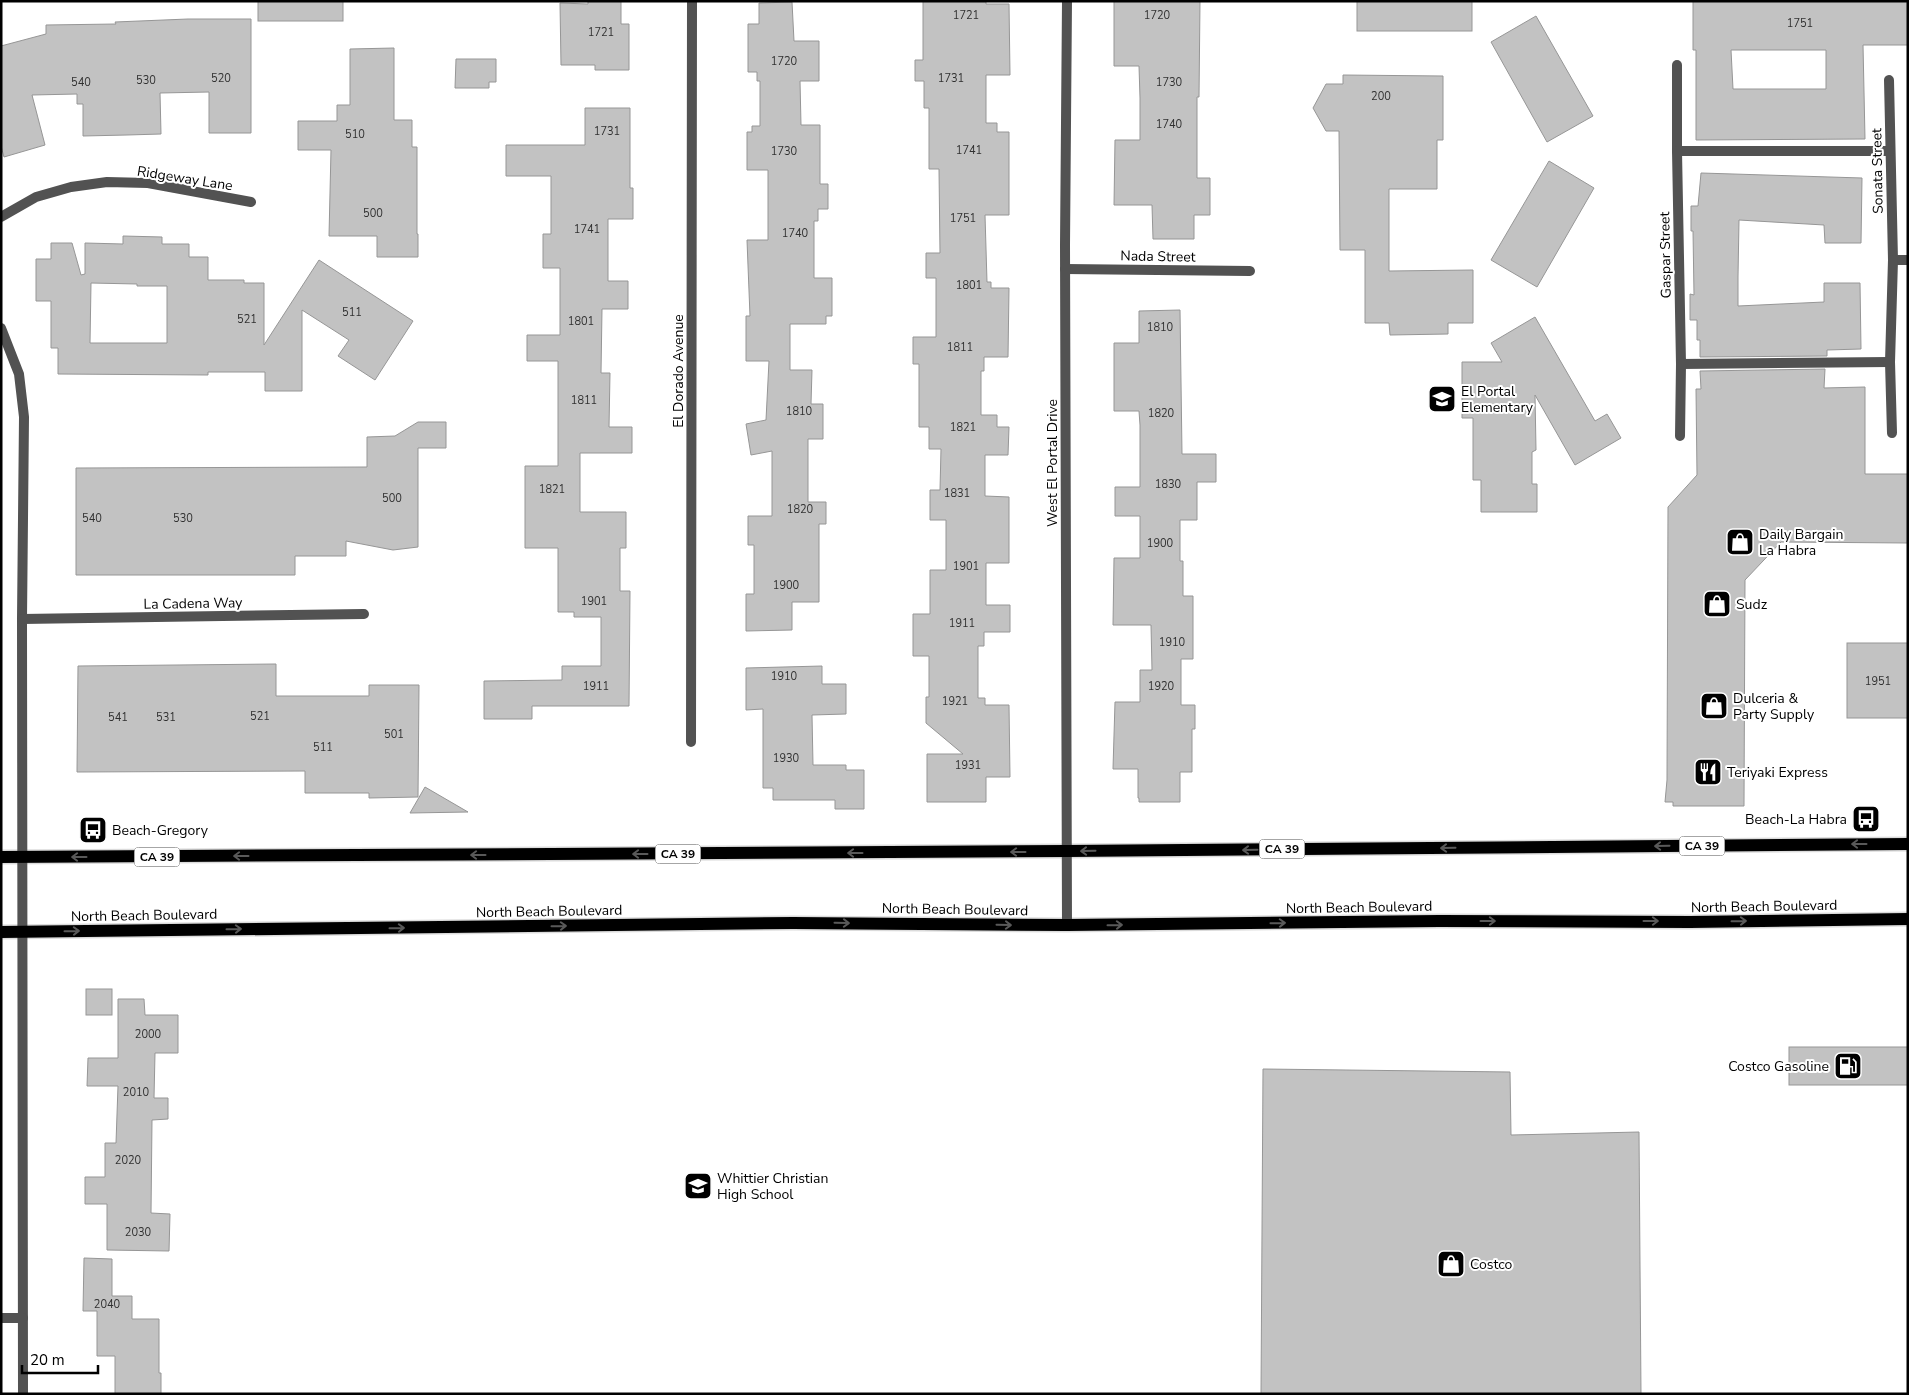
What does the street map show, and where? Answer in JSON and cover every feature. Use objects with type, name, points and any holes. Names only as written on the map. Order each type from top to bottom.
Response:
[{"type":"main road","name":"CA 39","points":[[1,857],[1908,844]]},
{"type":"main road","name":"North Beach Boulevard","points":[[1,932],[793,923],[1067,925],[1908,919]]},
{"type":"street","name":"El Dorado Avenue","points":[[691,742],[692,1]]},
{"type":"street","name":"West El Portal Drive","points":[[1067,1],[1065,269],[1067,925]]},
{"type":"street","name":"Gaspar Street","points":[[1677,64],[1681,364],[1680,436]]},
{"type":"street","name":"Sonata Street","points":[[1889,80],[1893,260],[1890,362],[1892,433]]},
{"type":"street","points":[[1677,151],[1890,151]]},
{"type":"street","name":"Ridgeway Lane","points":[[1,217],[36,198],[71,187],[108,182],[148,183],[251,202]]},
{"type":"street","points":[[1893,260],[1908,260]]},
{"type":"street","name":"Nada Street","points":[[1065,269],[1250,271]]},
{"type":"street","points":[[1,328],[19,374],[24,417],[22,619],[23,1394]]},
{"type":"street","points":[[1681,364],[1890,362]]},
{"type":"street","name":"La Cadena Way","points":[[22,619],[364,614]]},
{"type":"street","points":[[1,1318],[24,1318]]},
{"type":"building","points":[[258,1],[343,1],[343,21],[258,21]]},
{"type":"building","points":[[588,1],[621,1],[621,24],[629,24],[629,70],[595,70],[595,65],[561,65],[560,3],[588,4]]},
{"type":"building","points":[[923,1],[986,1],[986,4],[1009,4],[1010,75],[986,75],[986,123],[997,123],[997,132],[1009,132],[1009,215],[985,215],[987,282],[991,282],[991,288],[1009,288],[1008,357],[984,357],[984,371],[981,371],[981,415],[997,415],[997,427],[1009,427],[1008,455],[985,455],[985,496],[1009,497],[1009,563],[986,563],[986,605],[1010,605],[1010,632],[984,632],[984,646],[978,646],[978,698],[985,698],[985,705],[1009,705],[1010,777],[986,777],[986,802],[927,802],[927,754],[963,754],[926,723],[926,697],[929,697],[929,656],[913,656],[913,614],[930,614],[930,570],[946,570],[946,520],[930,520],[930,490],[940,490],[941,449],[929,449],[929,427],[919,427],[919,364],[913,364],[913,337],[936,337],[936,278],[926,278],[926,253],[940,253],[939,169],[929,169],[929,108],[924,108],[924,81],[915,81],[915,60],[923,60]]},
{"type":"building","points":[[1114,1],[1200,1],[1197,178],[1210,178],[1210,215],[1194,215],[1194,239],[1153,239],[1152,205],[1114,205],[1115,140],[1140,140],[1140,98],[1139,66],[1114,66]]},
{"type":"building","points":[[1357,1],[1472,1],[1472,31],[1357,31]]},
{"type":"building","points":[[1693,1],[1908,1],[1908,45],[1863,45],[1865,139],[1696,140],[1696,50],[1693,50]],"holes":[[[1731,50],[1826,50],[1826,89],[1733,89]]]},
{"type":"building","points":[[792,2],[794,41],[819,41],[819,81],[800,81],[801,125],[820,125],[820,184],[828,184],[828,209],[818,209],[818,221],[814,221],[814,278],[832,278],[832,316],[826,316],[826,324],[790,324],[790,370],[812,370],[811,404],[823,404],[823,439],[808,439],[808,502],[826,502],[826,524],[819,524],[819,602],[792,602],[792,630],[746,631],[746,594],[754,594],[754,545],[748,545],[748,516],[772,516],[772,451],[751,455],[746,424],[766,420],[769,361],[746,361],[746,316],[750,316],[747,240],[768,240],[768,170],[747,170],[747,132],[752,132],[752,126],[760,126],[760,81],[757,81],[757,72],[748,72],[748,24],[759,24],[759,3]]},
{"type":"building","points":[[1536,16],[1593,116],[1547,142],[1491,42]]},
{"type":"building","points":[[251,19],[251,133],[209,133],[209,92],[160,93],[161,134],[83,136],[83,104],[77,104],[77,94],[32,95],[45,145],[4,157],[1,146],[1,46],[46,34],[46,25],[116,24],[115,22]]},
{"type":"building","points":[[394,48],[394,120],[412,120],[412,147],[417,147],[418,257],[377,257],[377,236],[329,236],[331,150],[298,150],[298,121],[337,121],[337,105],[350,105],[350,49]]},
{"type":"building","points":[[456,59],[496,59],[496,82],[489,82],[489,88],[455,88]]},
{"type":"building","points":[[1343,75],[1443,76],[1443,140],[1437,140],[1437,189],[1389,189],[1389,271],[1473,270],[1473,323],[1448,323],[1448,334],[1390,335],[1389,323],[1365,323],[1365,250],[1340,250],[1339,131],[1326,131],[1313,108],[1326,84],[1343,84]]},
{"type":"building","points":[[585,108],[630,108],[630,188],[633,188],[633,219],[608,219],[608,281],[628,281],[628,309],[602,309],[601,373],[610,373],[609,427],[632,427],[632,453],[580,453],[580,512],[626,512],[626,548],[620,548],[620,591],[630,591],[629,706],[532,706],[532,719],[484,719],[484,681],[562,680],[562,666],[601,666],[601,617],[574,617],[574,612],[558,612],[558,548],[525,548],[525,466],[558,466],[558,361],[527,361],[527,335],[560,335],[560,268],[543,268],[543,234],[551,234],[551,176],[506,176],[506,145],[585,145]]},
{"type":"building","points":[[1549,161],[1594,188],[1537,287],[1491,260]]},
{"type":"building","points":[[1701,173],[1862,178],[1861,243],[1825,243],[1824,225],[1739,220],[1738,277],[1738,306],[1824,302],[1824,283],[1860,283],[1861,349],[1827,350],[1827,356],[1700,357],[1700,340],[1697,340],[1697,320],[1690,320],[1690,294],[1694,295],[1691,206],[1698,206]]},
{"type":"building","points":[[123,236],[162,237],[162,244],[189,244],[189,257],[208,257],[208,280],[244,280],[244,283],[264,283],[264,345],[319,260],[413,321],[375,380],[338,356],[349,340],[302,310],[302,391],[265,391],[265,372],[208,372],[208,375],[58,374],[58,348],[51,348],[51,301],[36,301],[36,259],[51,259],[51,243],[72,243],[81,275],[85,274],[85,243],[123,244]],"holes":[[[91,283],[137,284],[137,286],[167,286],[167,343],[90,343]]]},
{"type":"building","points":[[1180,310],[1182,454],[1216,454],[1216,482],[1197,482],[1197,520],[1180,520],[1180,561],[1183,561],[1183,596],[1193,596],[1193,659],[1181,659],[1181,705],[1195,705],[1195,729],[1192,729],[1192,772],[1180,772],[1180,802],[1139,802],[1138,769],[1113,769],[1115,702],[1140,702],[1140,670],[1152,670],[1151,625],[1113,625],[1114,558],[1140,558],[1140,516],[1115,516],[1115,487],[1140,487],[1140,425],[1139,411],[1114,411],[1114,343],[1139,343],[1139,311]]},
{"type":"building","points":[[1535,317],[1595,421],[1607,414],[1621,438],[1575,465],[1535,395],[1536,450],[1532,452],[1532,484],[1537,484],[1537,512],[1481,512],[1481,480],[1473,480],[1473,418],[1462,418],[1462,362],[1502,362],[1491,343]]},
{"type":"building","points":[[1825,369],[1824,388],[1865,387],[1865,474],[1908,474],[1908,543],[1781,542],[1745,580],[1744,806],[1673,806],[1673,802],[1665,802],[1667,780],[1668,507],[1697,475],[1696,389],[1701,389],[1700,371]]},
{"type":"building","points":[[418,422],[446,422],[446,448],[418,448],[418,547],[393,550],[346,541],[346,556],[295,556],[295,575],[76,575],[76,468],[367,467],[367,437],[395,436]]},
{"type":"building","points":[[1847,643],[1908,643],[1908,718],[1847,718]]},
{"type":"building","points":[[276,664],[276,696],[369,696],[369,685],[419,685],[418,797],[369,798],[369,793],[305,793],[305,771],[77,772],[78,666]]},
{"type":"building","points":[[822,666],[822,684],[846,684],[846,714],[812,715],[813,765],[846,765],[846,770],[864,770],[864,809],[835,809],[835,800],[773,800],[773,788],[763,788],[763,709],[746,710],[746,668]]},
{"type":"building","points":[[425,787],[468,812],[410,813]]},
{"type":"building","points":[[86,989],[112,989],[112,1015],[86,1015]]},
{"type":"building","points":[[118,999],[144,999],[145,1015],[178,1015],[178,1053],[155,1053],[154,1098],[168,1098],[168,1119],[152,1120],[151,1213],[170,1214],[169,1251],[107,1250],[107,1204],[85,1204],[85,1177],[105,1177],[105,1143],[116,1143],[118,1086],[87,1086],[88,1058],[118,1058]]},
{"type":"building","name":"Costco Gasoline","points":[[1789,1047],[1908,1047],[1908,1085],[1789,1085]]},
{"type":"building","name":"Costco","points":[[1263,1069],[1510,1072],[1511,1135],[1639,1132],[1641,1394],[1261,1394]]},
{"type":"building","points":[[84,1258],[112,1259],[112,1296],[132,1296],[132,1319],[159,1319],[161,1394],[115,1394],[115,1356],[97,1356],[97,1311],[83,1311]]},
{"type":"place","name":"El Portal Elementary","points":[[1442,399]]},
{"type":"place","name":"Daily Bargain La Habra","points":[[1740,542]]},
{"type":"place","name":"Sudz","points":[[1717,604]]},
{"type":"place","name":"Dulceria & Party Supply","points":[[1714,706]]},
{"type":"place","name":"Teriyaki Express","points":[[1708,772]]},
{"type":"place","name":"Beach-La Habra","points":[[1866,819]]},
{"type":"place","name":"Beach-Gregory","points":[[93,830]]},
{"type":"place","name":"Costco Gasoline","points":[[1848,1066]]},
{"type":"place","name":"Whittier Christian High School","points":[[698,1186]]},
{"type":"place","name":"Costco","points":[[1451,1264]]}]
